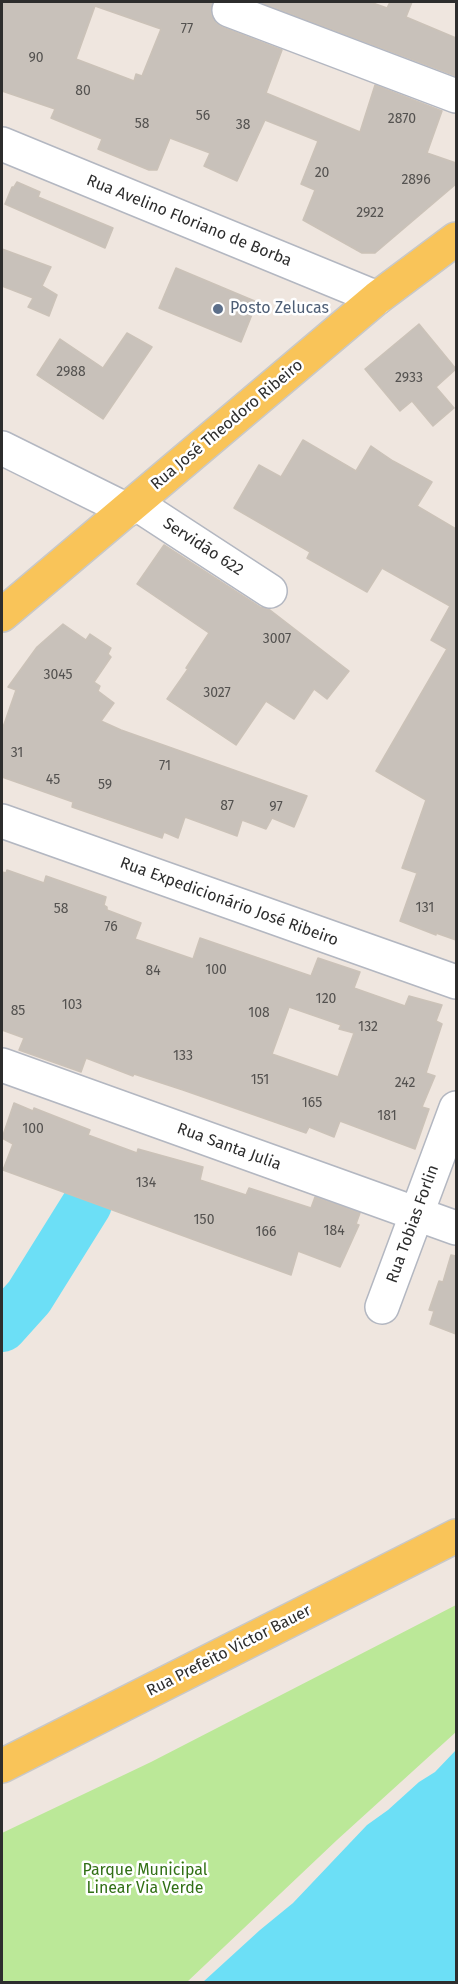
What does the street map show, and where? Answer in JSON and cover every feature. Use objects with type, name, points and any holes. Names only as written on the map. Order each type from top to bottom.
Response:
[{"type":"main road","name":"Rua José Theodoro Ribeiro","points":[[2,615],[377,298],[456,239]]},
{"type":"main road","name":"Rua Prefeito Victor Bauer","points":[[2,1766],[456,1536]]},
{"type":"street","points":[[229,10],[456,96]]},
{"type":"street","name":"Rua Avelino Floriano de Borba","points":[[2,144],[377,298]]},
{"type":"street","name":"Servidão 622","points":[[2,448],[131,506],[270,591]]},
{"type":"street","name":"Rua Expedicionário José Ribeiro","points":[[2,821],[456,982]]},
{"type":"street","name":"Rua Santa Julia","points":[[2,1065],[456,1228]]},
{"type":"street","name":"Rua Tobias Forlin","points":[[382,1307],[456,1108]]},
{"type":"green space","name":"Parque Municipal Linear Via Verde","points":[[456,1605],[456,1732],[337,1840],[187,1982],[2,1982],[2,1833],[151,1762]]},
{"type":"water","points":[[456,1750],[456,1982],[203,1982],[293,1903],[367,1825],[388,1810],[419,1782],[435,1772]]},
{"type":"building","points":[[2,2],[213,2],[211,14],[215,22],[222,27],[282,50],[266,93],[360,132],[375,85],[442,111],[427,153],[456,163],[456,184],[375,253],[362,253],[303,220],[315,190],[301,184],[318,141],[265,120],[237,181],[204,166],[210,153],[170,138],[157,170],[149,170],[98,149],[102,139],[51,118],[55,109],[2,91]],"holes":[[[95,6],[161,29],[142,76],[136,74],[134,81],[76,59]]]},
{"type":"building","points":[[259,2],[370,2],[387,8],[390,2],[412,2],[406,17],[456,38],[456,76]]},
{"type":"building","points":[[17,182],[40,192],[38,197],[113,228],[105,248],[5,204],[12,187]]},
{"type":"building","points":[[2,249],[51,267],[42,286],[57,295],[49,316],[28,307],[33,298],[2,286]]},
{"type":"building","name":"Posto Zelucas","points":[[176,268],[257,302],[241,342],[159,308]]},
{"type":"building","points":[[419,324],[456,369],[436,387],[454,408],[433,426],[412,401],[400,411],[365,369]]},
{"type":"building","points":[[127,333],[152,347],[103,419],[37,375],[60,339],[103,368]]},
{"type":"building","points":[[303,440],[356,471],[371,446],[432,482],[417,506],[456,529],[456,940],[400,921],[417,873],[402,868],[426,800],[376,771],[447,649],[431,640],[450,606],[382,568],[367,592],[307,558],[310,552],[234,508],[259,465],[281,477]]},
{"type":"building","points":[[164,545],[260,607],[270,610],[349,671],[327,699],[314,689],[294,719],[266,701],[236,745],[167,699],[209,633],[137,584]]},
{"type":"building","points":[[63,624],[86,640],[90,634],[111,648],[108,654],[111,657],[94,682],[100,686],[98,691],[114,703],[101,721],[307,796],[294,827],[272,818],[266,829],[242,820],[237,836],[185,817],[178,838],[164,832],[162,838],[72,807],[73,802],[2,777],[2,730],[16,690],[8,687],[37,647]]},
{"type":"building","points":[[7,870],[44,883],[46,876],[106,897],[104,905],[107,910],[141,923],[135,939],[193,959],[200,938],[311,976],[318,958],[360,972],[354,988],[405,1006],[409,996],[442,1005],[436,1021],[442,1024],[426,1073],[435,1076],[422,1107],[429,1109],[415,1149],[340,1121],[334,1137],[309,1127],[306,1133],[183,1090],[134,1074],[133,1076],[86,1058],[81,1072],[19,1050],[24,1038],[2,1030],[2,872],[6,873]],"holes":[[[289,1007],[341,1025],[339,1029],[354,1033],[338,1077],[272,1054]]]},
{"type":"building","points":[[14,1103],[33,1111],[34,1108],[90,1130],[88,1135],[137,1153],[138,1149],[203,1167],[200,1180],[246,1195],[249,1188],[311,1208],[315,1197],[360,1213],[356,1224],[359,1225],[340,1267],[298,1251],[291,1275],[3,1170],[13,1144],[2,1138]]},
{"type":"building","points":[[451,1255],[456,1256],[456,1334],[430,1324],[434,1311],[429,1310],[439,1281],[443,1282]]},
{"type":"waterway","points":[[2,1327],[29,1297],[87,1204]]},
{"type":"place","name":"Posto Zelucas","points":[[218,309]]}]
